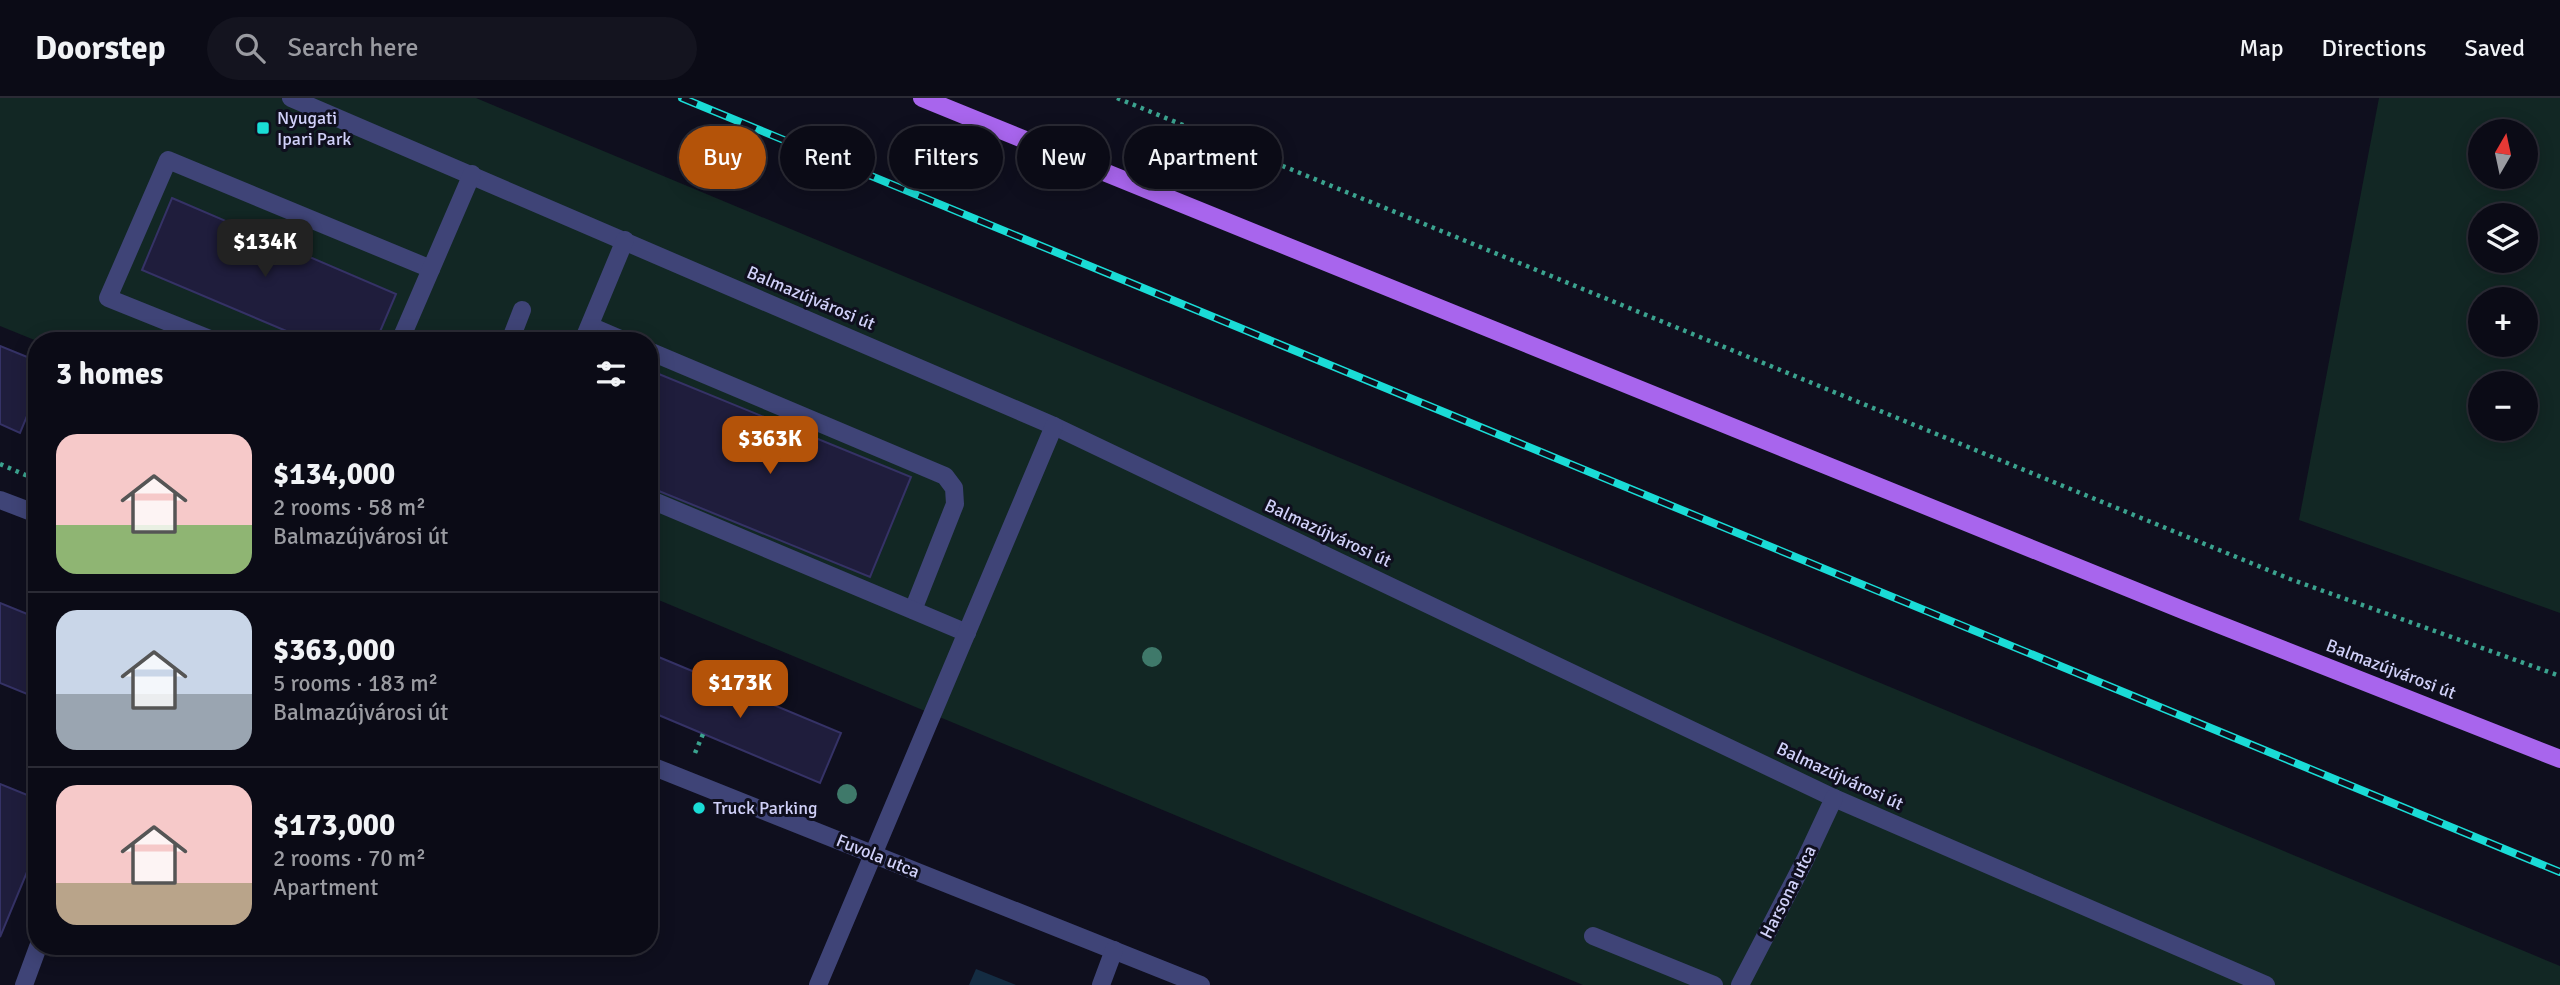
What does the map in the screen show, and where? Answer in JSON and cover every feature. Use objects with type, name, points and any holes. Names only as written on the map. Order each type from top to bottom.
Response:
[{"type":"main road","name":"Balmazújvárosi út","points":[[922,98],[2185,611],[2560,759]]},
{"type":"street","name":"Balmazújvárosi út","points":[[291,98],[1054,426],[1834,798],[2266,985]]},
{"type":"street","points":[[193,332],[108,298],[167,160],[431,269]]},
{"type":"street","points":[[404,332],[472,174]]},
{"type":"street","points":[[588,332],[625,240]]},
{"type":"street","points":[[513,332],[522,310]]},
{"type":"street","points":[[658,355],[945,476],[954,488],[955,503],[913,610]]},
{"type":"street","points":[[818,985],[1054,426]]},
{"type":"street","points":[[0,500],[28,511]]},
{"type":"street","points":[[658,503],[967,633]]},
{"type":"street","name":"Fuvola utca","points":[[658,769],[1201,985]]},
{"type":"street","name":"Harsona utca","points":[[1740,985],[1834,798]]},
{"type":"street","points":[[1592,936],[1714,985]]},
{"type":"street","points":[[1101,985],[1114,950]]},
{"type":"street","points":[[24,985],[35,955]]},
{"type":"path","points":[[1116,98],[2277,573],[2560,676]]},
{"type":"path","points":[[0,464],[28,476]]},
{"type":"path","points":[[695,753],[703,734]]},
{"type":"green space","points":[[0,98],[476,98],[679,183],[679,189],[694,189],[2560,966],[2560,985],[1583,985],[658,600],[658,332],[28,332],[28,337],[0,326]]},
{"type":"green space","points":[[2379,98],[2560,98],[2560,613],[2299,520]]},
{"type":"water","points":[[976,969],[1016,985],[969,985]]},
{"type":"building","points":[[172,198],[396,294],[380,332],[289,332],[142,270]]},
{"type":"building","points":[[0,346],[28,357],[28,414],[20,433],[0,424]]},
{"type":"building","points":[[658,374],[911,477],[870,577],[658,491]]},
{"type":"building","points":[[0,603],[28,614],[28,694],[0,683]]},
{"type":"building","points":[[658,657],[841,733],[820,783],[658,715]]},
{"type":"building","points":[[0,784],[28,795],[28,870],[0,937]]},
{"type":"railway","points":[[682,98],[2560,872]]},
{"type":"place","name":"Nyugati Ipari Park","points":[[263,128]]},
{"type":"place","name":"Truck Parking","points":[[699,808]]}]
